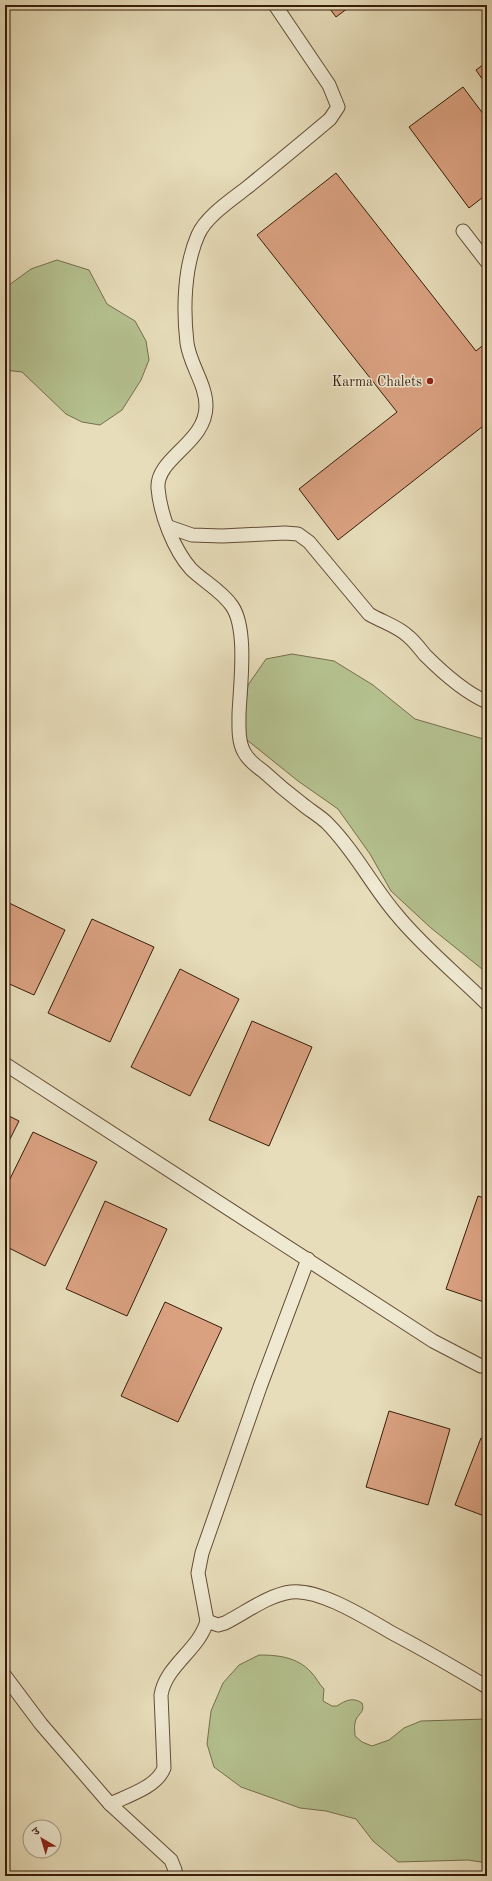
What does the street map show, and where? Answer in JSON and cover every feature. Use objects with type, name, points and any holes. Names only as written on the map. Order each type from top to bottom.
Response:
[{"type":"lane","points":[[275,5],[329,85],[338,107],[330,120],[228,202],[206,222],[198,233],[188,270],[185,308],[188,346],[205,393],[207,407],[203,425],[160,475],[158,492],[162,512],[176,547],[183,558],[191,568],[232,606],[238,621],[242,657],[239,730],[244,752],[248,758],[266,774],[326,822],[351,850],[369,879],[396,915],[487,1004]]},
{"type":"lane","points":[[462,232],[487,262]]},
{"type":"lane","points":[[169,528],[192,535],[222,536],[285,532],[298,534],[309,542],[369,614],[382,622],[396,627],[409,636],[426,655],[457,684],[487,702]]},
{"type":"lane","points":[[5,1064],[433,1341],[481,1366],[487,1366]]},
{"type":"lane","points":[[110,1804],[144,1787],[162,1775],[164,1768],[161,1695],[162,1686],[202,1633],[207,1621],[198,1573],[202,1552],[260,1387],[308,1260]]},
{"type":"lane","points":[[207,1621],[218,1625],[225,1623],[273,1598],[291,1592],[310,1593],[345,1606],[487,1687]]},
{"type":"lane","points":[[5,1676],[41,1724],[110,1804],[171,1860],[175,1870],[175,1876]]},
{"type":"green space","points":[[57,260],[89,270],[107,304],[135,321],[146,341],[149,360],[141,380],[122,410],[100,425],[82,422],[66,414],[22,372],[5,370],[5,288],[31,269]]},
{"type":"green space","points":[[292,654],[334,661],[373,685],[415,719],[487,740],[487,973],[431,928],[391,891],[370,854],[338,809],[298,781],[242,736],[248,685],[266,659]]},
{"type":"green space","points":[[259,1655],[287,1658],[306,1667],[324,1689],[323,1701],[332,1706],[337,1706],[350,1700],[356,1700],[362,1703],[363,1709],[357,1717],[355,1723],[355,1736],[362,1742],[372,1746],[389,1740],[404,1728],[421,1721],[487,1719],[487,1863],[468,1860],[398,1862],[373,1841],[356,1819],[326,1811],[300,1808],[241,1787],[214,1767],[207,1744],[211,1711],[223,1683],[239,1665]]},
{"type":"building","points":[[327,5],[352,5],[336,17]]},
{"type":"building","points":[[487,62],[487,86],[476,70]]},
{"type":"building","points":[[463,87],[487,119],[487,194],[469,208],[409,127]]},
{"type":"building","name":"Karma Chalets","points":[[336,173],[476,351],[487,342],[487,423],[338,540],[299,489],[397,412],[257,235]]},
{"type":"building","points":[[5,901],[65,930],[34,995],[5,982]]},
{"type":"building","points":[[92,919],[154,947],[110,1042],[48,1013]]},
{"type":"building","points":[[180,969],[239,999],[190,1096],[131,1067]]},
{"type":"building","points":[[252,1021],[312,1047],[269,1146],[209,1120]]},
{"type":"building","points":[[5,1114],[19,1121],[5,1149]]},
{"type":"building","points":[[33,1132],[97,1162],[45,1266],[5,1246],[5,1189]]},
{"type":"building","points":[[478,1196],[487,1199],[487,1303],[446,1289]]},
{"type":"building","points":[[105,1201],[167,1229],[127,1316],[66,1289]]},
{"type":"building","points":[[165,1302],[222,1328],[178,1422],[121,1396]]},
{"type":"building","points":[[389,1411],[450,1429],[428,1505],[366,1487]]},
{"type":"building","points":[[481,1438],[487,1440],[487,1517],[455,1505]]},
{"type":"place","name":"Karma Chalets","points":[[430,381]]}]
